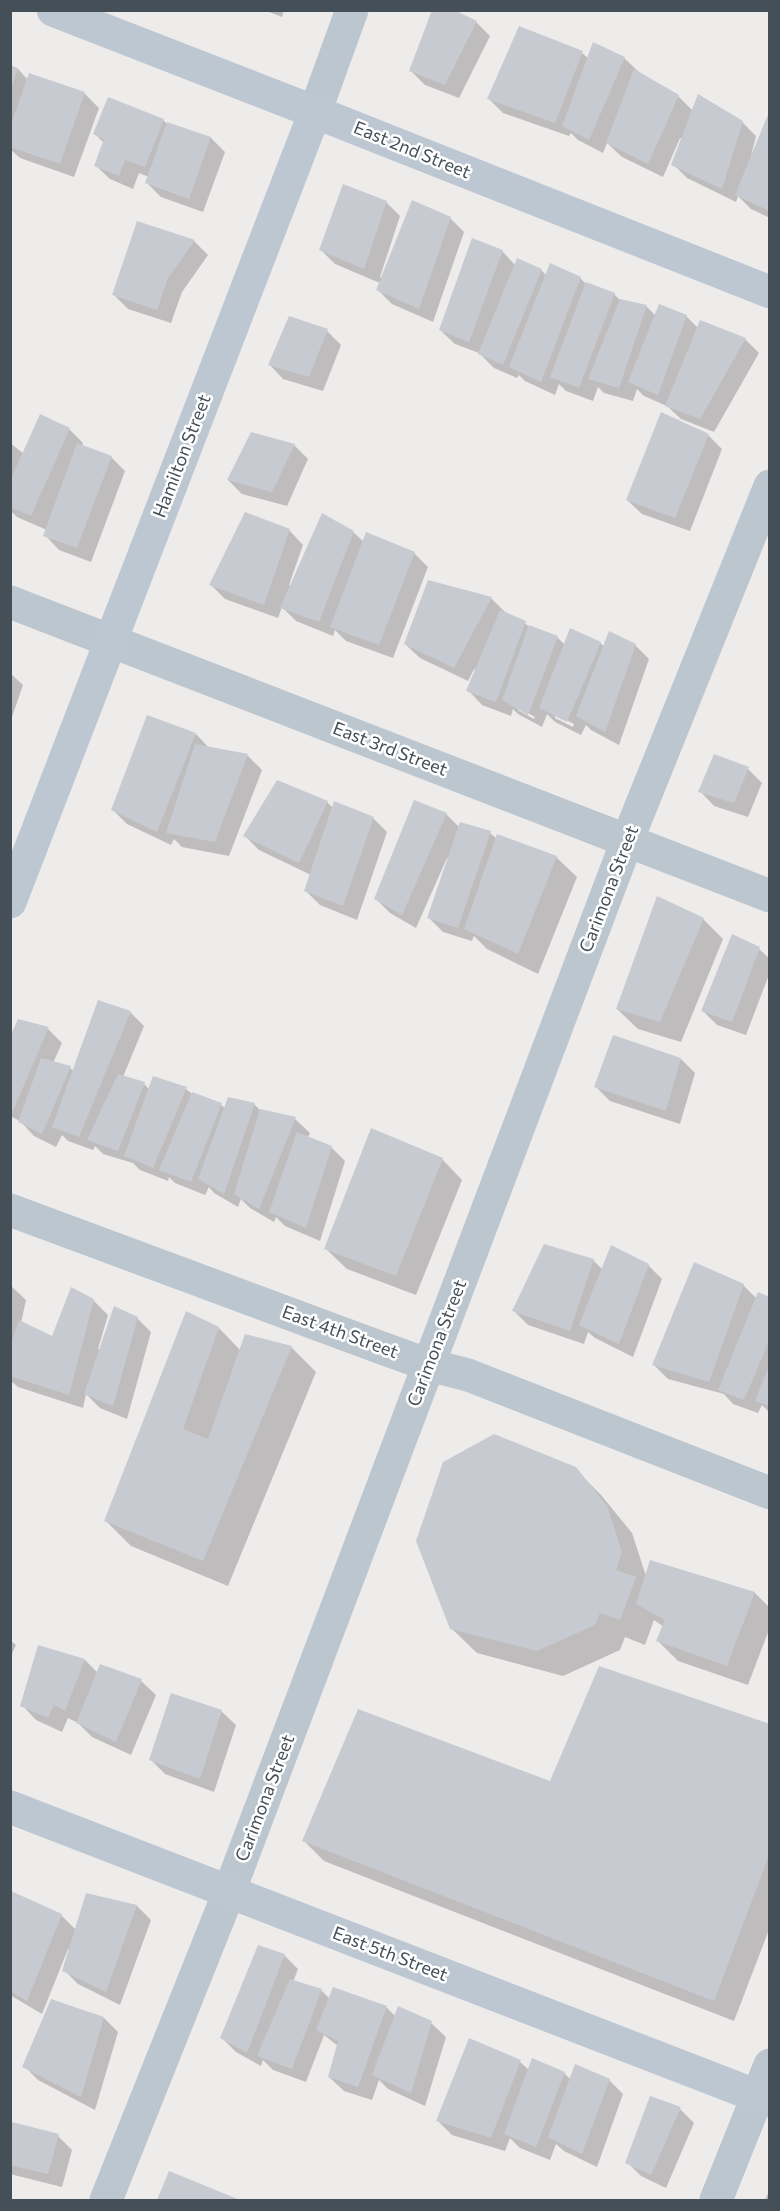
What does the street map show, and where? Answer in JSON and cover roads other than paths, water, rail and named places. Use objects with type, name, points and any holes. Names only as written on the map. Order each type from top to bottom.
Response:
[{"type":"street","name":"East 2nd Street","points":[[52,10],[770,292]]},
{"type":"street","name":"Hamilton Street","points":[[10,902],[315,112],[352,10]]},
{"type":"street","name":"Carimona Street","points":[[106,2200],[229,1892],[627,841],[770,486]]},
{"type":"street","name":"East 3rd Street","points":[[10,602],[770,896]]},
{"type":"street","name":"East 4th Street","points":[[10,1210],[429,1365],[468,1375],[770,1493]]},
{"type":"street","name":"East 5th Street","points":[[10,1807],[764,2098]]},
{"type":"street","points":[[716,2200],[764,2098],[770,2065]]}]
